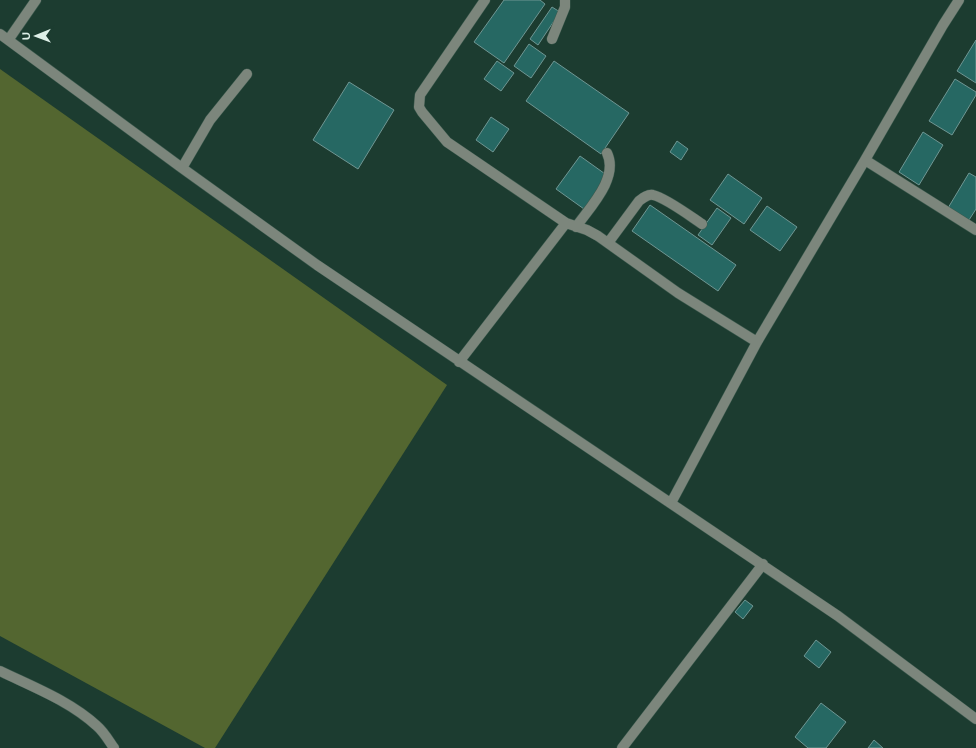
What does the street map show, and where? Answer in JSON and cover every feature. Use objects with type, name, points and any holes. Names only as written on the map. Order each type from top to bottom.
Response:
[{"type":"street","points":[[36,0],[4,37],[182,168],[318,265],[460,362],[763,564],[838,616],[976,718]]},
{"type":"street","points":[[485,0],[420,95],[419,107],[429,121],[448,142],[566,223],[587,230],[608,243],[678,293],[757,342]]},
{"type":"street","points":[[552,39],[565,7],[565,0]]},
{"type":"street","points":[[671,503],[757,342],[959,0]]},
{"type":"street","points":[[182,168],[210,120],[247,74]]},
{"type":"street","points":[[576,227],[596,200],[610,174],[610,160],[607,152]]},
{"type":"street","points":[[865,160],[976,230]]},
{"type":"street","points":[[608,243],[639,201],[652,195],[664,200],[702,224]]},
{"type":"street","points":[[460,362],[566,223]]},
{"type":"street","points":[[622,748],[763,564]]},
{"type":"street","points":[[0,671],[56,698],[84,715],[98,727],[114,748]]},
{"type":"green space","points":[[0,69],[447,385],[215,748],[205,748],[0,636]]},
{"type":"building","points":[[504,0],[540,0],[545,4],[504,63],[474,42]]},
{"type":"building","points":[[552,7],[560,12],[538,45],[530,39]]},
{"type":"building","points":[[976,40],[976,83],[957,71]]},
{"type":"building","points":[[529,44],[546,56],[531,78],[514,66]]},
{"type":"building","points":[[497,61],[514,73],[501,91],[484,79]]},
{"type":"building","points":[[554,61],[629,113],[601,154],[526,101]]},
{"type":"building","points":[[955,79],[976,92],[976,95],[952,135],[929,121]]},
{"type":"building","points":[[349,82],[394,110],[358,169],[313,140]]},
{"type":"building","points":[[491,117],[509,129],[493,152],[476,140]]},
{"type":"building","points":[[923,132],[943,145],[919,185],[899,172]]},
{"type":"building","points":[[677,141],[688,149],[681,160],[670,152]]},
{"type":"building","points":[[580,156],[608,176],[584,209],[556,189]]},
{"type":"building","points":[[969,173],[976,177],[976,209],[969,220],[948,208]]},
{"type":"building","points":[[728,174],[762,198],[744,224],[710,200]]},
{"type":"building","points":[[650,205],[736,265],[718,291],[632,231]]},
{"type":"building","points":[[767,206],[797,227],[780,251],[750,230]]},
{"type":"building","points":[[717,208],[731,218],[712,245],[698,235]]},
{"type":"building","points":[[745,600],[753,606],[743,619],[735,612]]},
{"type":"building","points":[[816,640],[831,652],[819,668],[804,656]]},
{"type":"building","points":[[821,703],[846,722],[826,748],[808,748],[795,737]]},
{"type":"building","points":[[874,740],[883,748],[868,748]]}]
